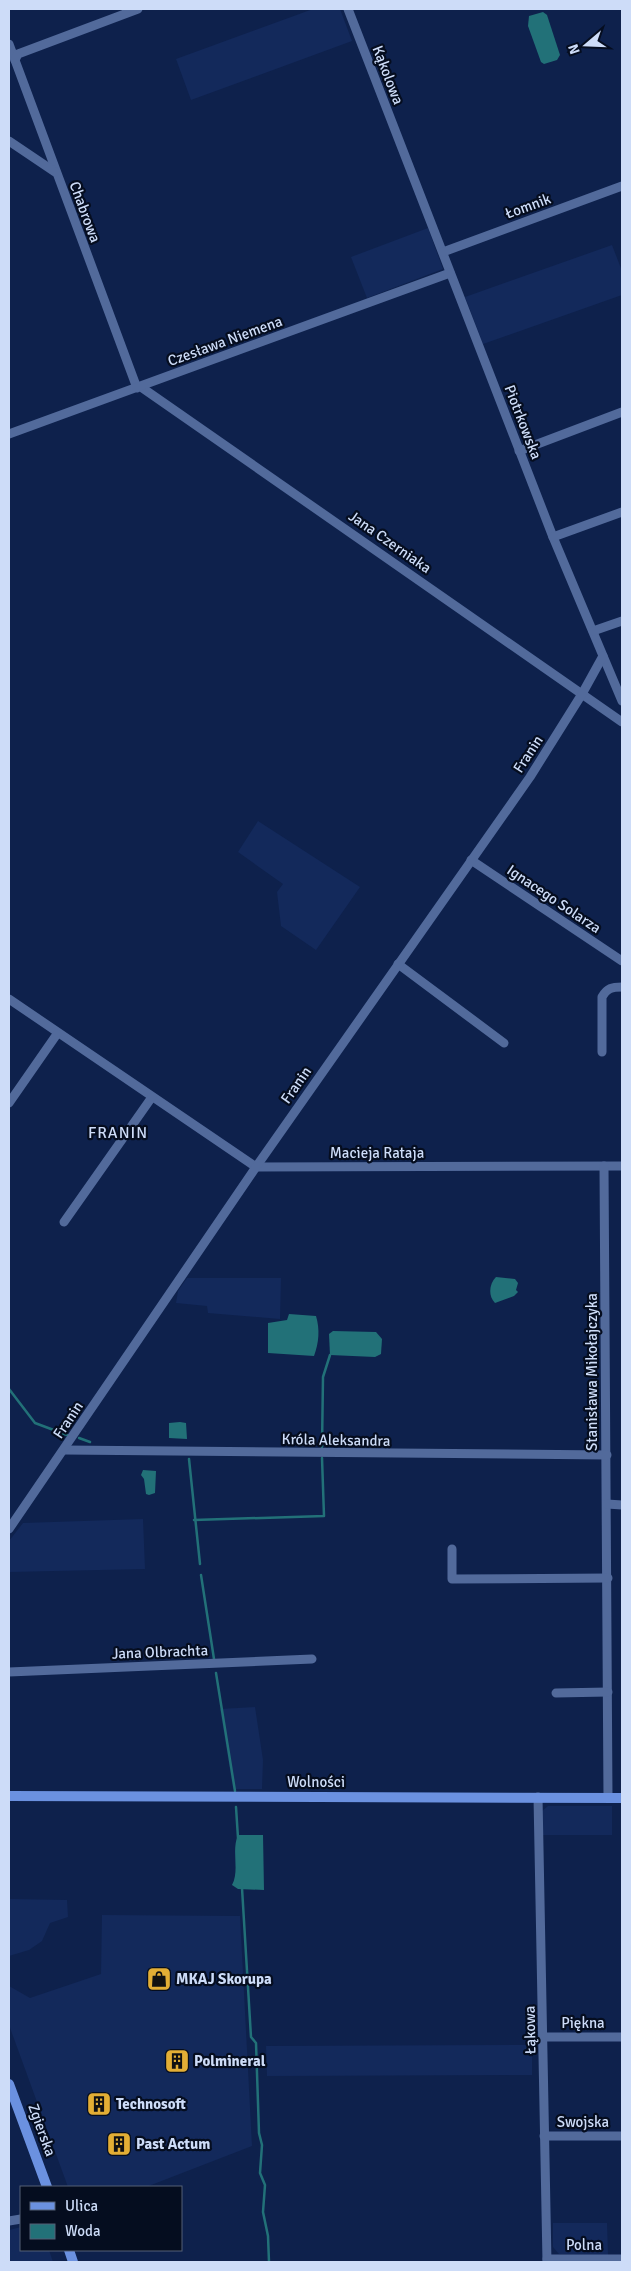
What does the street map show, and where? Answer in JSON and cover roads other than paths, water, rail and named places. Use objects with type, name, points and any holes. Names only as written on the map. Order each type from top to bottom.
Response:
[{"type":"street","points":[[15,60],[18,54],[138,9]]},
{"type":"street","name":"Kąkolowa","points":[[348,9],[403,151]]},
{"type":"street","name":"Chabrowa","points":[[9,44],[55,172],[139,388]]},
{"type":"street","points":[[9,141],[55,172]]},
{"type":"street","name":"Piotrkowska","points":[[403,151],[554,537],[622,701]]},
{"type":"street","name":"Łomnik","points":[[442,252],[622,186]]},
{"type":"street","name":"Czesława Niemena","points":[[9,434],[450,273]]},
{"type":"street","name":"Jana Czerniaka","points":[[139,388],[622,722]]},
{"type":"street","points":[[520,450],[622,412]]},
{"type":"street","points":[[554,537],[622,512]]},
{"type":"street","points":[[593,631],[622,621]]},
{"type":"street","name":"Franin","points":[[9,1529],[256,1167],[530,777],[582,694],[603,656]]},
{"type":"street","name":"Ignacego Solarza","points":[[471,860],[622,961]]},
{"type":"street","points":[[398,964],[504,1042]]},
{"type":"street","points":[[602,1052],[602,997],[606,990],[612,987],[622,987]]},
{"type":"street","points":[[9,999],[57,1034],[256,1167]]},
{"type":"street","points":[[9,1103],[57,1034]]},
{"type":"street","points":[[64,1222],[152,1097]]},
{"type":"street","name":"Stanisława Mikołajczyka","points":[[604,1166],[608,1798]]},
{"type":"street","name":"Macieja Rataja","points":[[256,1167],[622,1166]]},
{"type":"street","name":"Króla Aleksandra","points":[[64,1450],[607,1455]]},
{"type":"street","points":[[607,1504],[622,1505]]},
{"type":"street","points":[[452,1548],[452,1579],[608,1578]]},
{"type":"street","name":"Jana Olbrachta","points":[[9,1672],[312,1659]]},
{"type":"street","points":[[556,1693],[608,1692]]},
{"type":"street","name":"Wolności","points":[[9,1796],[622,1798]]},
{"type":"street","name":"Łąkowa","points":[[538,1797],[544,2037],[546,2261]]},
{"type":"street","name":"Piękna","points":[[544,2037],[622,2037]]},
{"type":"street","name":"Zgierska","points":[[9,2084],[46,2186]]},
{"type":"street","name":"Swojska","points":[[544,2136],[622,2136]]},
{"type":"street","name":"Polna","points":[[546,2261],[622,2259]]},
{"type":"water","points":[[543,12],[547,15],[560,55],[557,60],[544,64],[541,62],[528,26],[529,16]]},
{"type":"water","points":[[496,1277],[515,1279],[518,1283],[516,1290],[518,1292],[514,1296],[495,1303],[491,1297],[490,1290]]},
{"type":"water","points":[[289,1314],[316,1316],[318,1336],[314,1356],[268,1353],[268,1323],[287,1320]]},
{"type":"water","points":[[333,1331],[376,1332],[382,1339],[381,1354],[375,1357],[330,1355],[329,1334]]},
{"type":"water","points":[[169,1423],[186,1423],[187,1439],[169,1438]]},
{"type":"water","points":[[143,1470],[156,1471],[155,1493],[146,1494],[144,1479],[141,1475]]},
{"type":"water","points":[[238,1835],[263,1835],[264,1890],[238,1889],[232,1885],[235,1873],[235,1847]]},
{"type":"waterway","points":[[322,1447],[323,1377],[330,1355]]},
{"type":"waterway","points":[[9,1389],[35,1423],[67,1435]]},
{"type":"waterway","points":[[79,1438],[90,1442]]},
{"type":"waterway","points":[[194,1520],[324,1516],[322,1458]]},
{"type":"waterway","points":[[189,1459],[200,1564]]},
{"type":"waterway","points":[[201,1575],[214,1659]]},
{"type":"waterway","points":[[216,1673],[235,1791]]},
{"type":"waterway","points":[[236,1807],[238,1838]]},
{"type":"waterway","points":[[242,1888],[251,2037],[256,2043],[259,2133],[262,2145],[260,2173],[265,2185],[263,2212],[268,2236],[269,2262]]},
{"type":"place","name":"MKAJ Skorupa","points":[[159,1979]]},
{"type":"place","name":"Polmineral","points":[[177,2061]]},
{"type":"place","name":"Technosoft","points":[[99,2104]]},
{"type":"place","name":"Past Actum","points":[[119,2144]]},
{"type":"district","name":"FRANIN","points":[[118,1133]]}]
